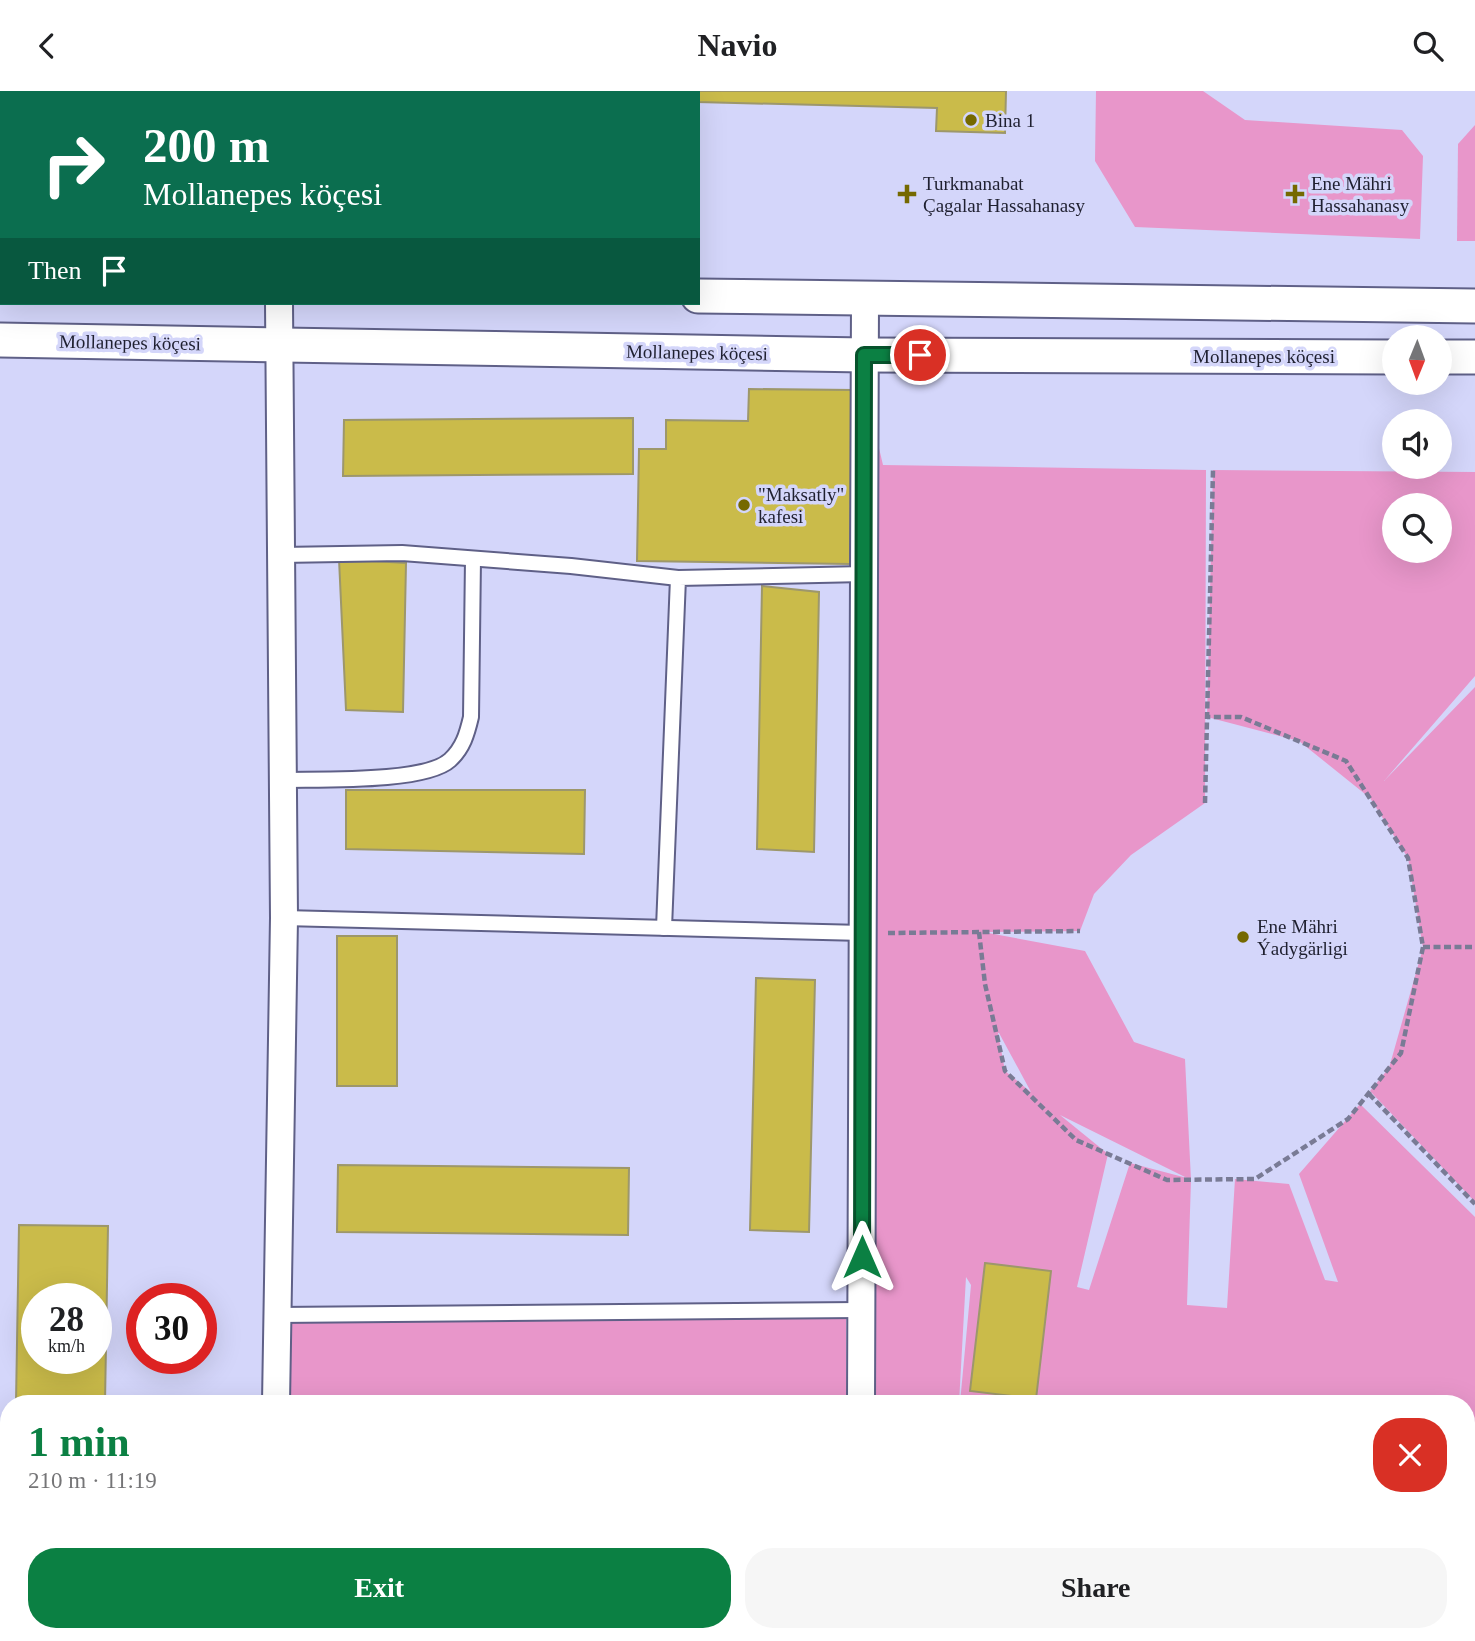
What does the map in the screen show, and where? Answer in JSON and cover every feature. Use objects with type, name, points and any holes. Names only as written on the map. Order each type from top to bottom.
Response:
[{"type":"street","points":[[700,296],[1475,306]]},
{"type":"street","points":[[861,1395],[865,300]]},
{"type":"street","points":[[276,1395],[284,918],[279,305]]},
{"type":"street","name":"Mollanepes köçesi","points":[[0,340],[864,355],[1382,357]]},
{"type":"street","points":[[1452,357],[1475,357]]},
{"type":"lane","points":[[281,555],[402,553],[678,578],[864,574]]},
{"type":"lane","points":[[283,780],[403,776],[448,762],[464,743],[471,717],[472,559]]},
{"type":"lane","points":[[664,928],[678,578]]},
{"type":"lane","points":[[284,918],[863,933]]},
{"type":"lane","points":[[277,1315],[861,1310]]},
{"type":"path","points":[[1205,803],[1213,470]]},
{"type":"path","points":[[979,932],[985,983],[1005,1071],[1076,1140],[1167,1180],[1255,1179],[1348,1119],[1401,1053],[1423,947],[1408,858],[1346,761],[1241,717],[1207,717]]},
{"type":"path","points":[[863,933],[1080,931]]},
{"type":"path","points":[[1423,947],[1475,947]]},
{"type":"path","points":[[1369,1094],[1475,1204]]},
{"type":"shaded area","name":"Ene Mähri Hassahanasy","points":[[1096,91],[1203,91],[1245,120],[1402,130],[1423,156],[1420,239],[1135,227],[1095,161]]},
{"type":"shaded area","points":[[1475,125],[1475,241],[1457,241],[1458,144]]},
{"type":"shaded area","points":[[865,389],[883,465],[1206,470],[1205,803],[1131,855],[1094,894],[1080,931],[983,932],[1085,951],[1134,1042],[1185,1059],[1191,1180],[1187,1305],[1227,1308],[1235,1179],[1289,1184],[1325,1280],[1338,1282],[1299,1174],[1360,1104],[1475,1217],[1475,1395],[961,1395],[971,1285],[966,1277],[959,1395],[861,1395]],"holes":[[[999,1033],[1031,1092],[1005,1071]],[[1060,1115],[1187,1178],[1130,1163],[1089,1290],[1077,1287],[1108,1154]]]},
{"type":"shaded area","points":[[1213,470],[1382,471],[1382,479],[1452,479],[1452,472],[1475,472],[1475,676],[1384,781],[1475,687],[1475,1202],[1370,1091],[1389,1068],[1423,948],[1408,858],[1370,798],[1299,741],[1207,717]]},
{"type":"shaded area","points":[[289,1307],[846,1308],[846,1395],[289,1395]]},
{"type":"building","name":"Bina 1","points":[[700,91],[1006,91],[1005,133],[936,131],[937,108],[700,102]]},
{"type":"building","name":"\"Maksatly\" kafesi","points":[[749,389],[853,390],[850,564],[637,561],[639,449],[666,449],[666,420],[748,421]]},
{"type":"building","points":[[633,418],[633,474],[343,476],[344,420]]},
{"type":"building","points":[[339,559],[406,563],[403,712],[346,710]]},
{"type":"building","points":[[762,586],[819,592],[814,852],[757,849]]},
{"type":"building","points":[[346,790],[585,790],[584,854],[346,849]]},
{"type":"building","points":[[337,936],[397,936],[397,1086],[337,1086]]},
{"type":"building","points":[[756,978],[815,980],[809,1232],[750,1230]]},
{"type":"building","points":[[338,1165],[629,1168],[628,1235],[337,1232]]},
{"type":"building","points":[[19,1225],[108,1226],[107,1283],[21,1283],[21,1374],[105,1374],[105,1395],[16,1395]]},
{"type":"building","points":[[985,1263],[1051,1271],[1036,1395],[970,1391]]},
{"type":"place","name":"Bina 1","points":[[971,120]]},
{"type":"place","name":"Turkmanabat Çagalar Hassahanasy","points":[[907,194]]},
{"type":"place","name":"Ene Mähri Hassahanasy","points":[[1295,194]]},
{"type":"place","name":"\"Maksatly\" kafesi","points":[[744,505]]},
{"type":"place","name":"Ene Mähri Ýadygärligi","points":[[1243,937]]},
{"type":"route","points":[[862,1257],[864,355],[920,355]]}]
